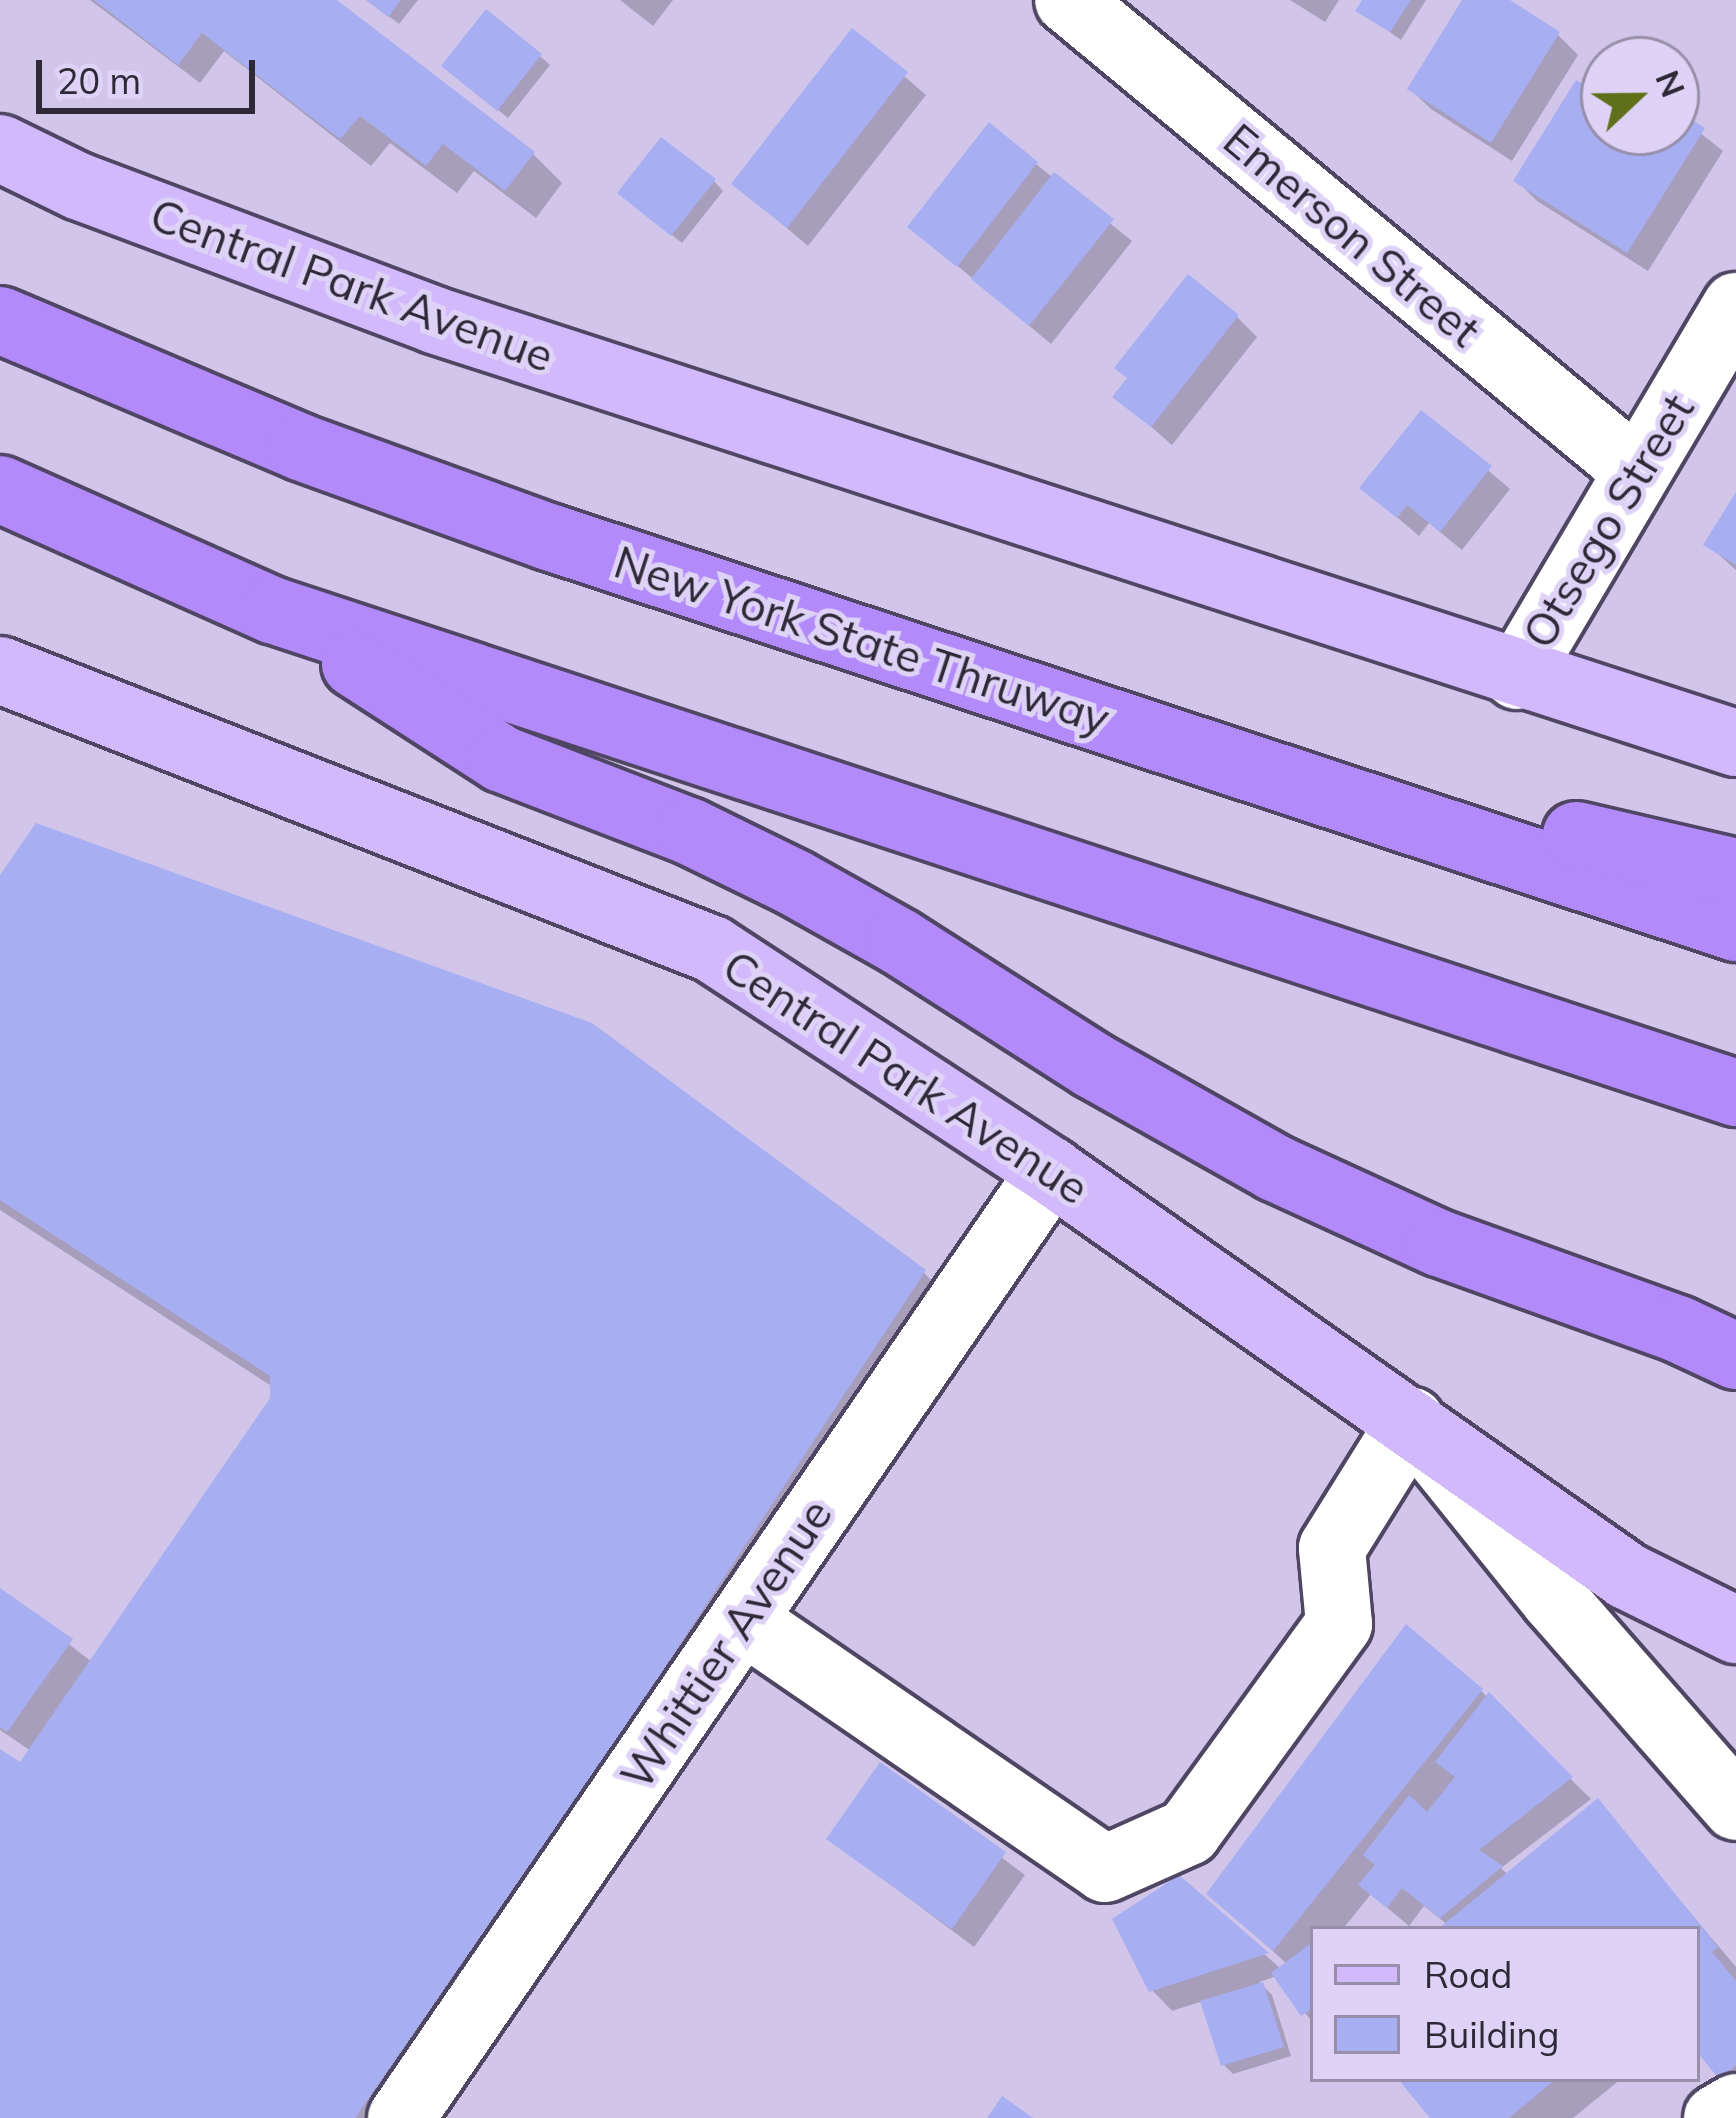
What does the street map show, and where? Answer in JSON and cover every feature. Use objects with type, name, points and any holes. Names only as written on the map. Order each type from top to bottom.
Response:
[{"type":"highway","name":"New York State Thruway","points":[[0,320],[300,447],[466,507],[1736,928]]},
{"type":"highway","points":[[0,489],[272,610],[1736,1093]]},
{"type":"highway","points":[[272,610],[502,759],[689,831],[795,883],[900,942],[1094,1066],[1275,1168],[1439,1244],[1678,1329],[1736,1356]]},
{"type":"highway","points":[[1181,745],[1736,872]]},
{"type":"main road","name":"Central Park Avenue","points":[[0,148],[78,186],[434,320],[1517,676],[1736,743]]},
{"type":"main road","name":"Central Park Avenue","points":[[2,675],[712,949],[1052,1171],[1627,1576],[1736,1630]]},
{"type":"street","name":"Emerson Street","points":[[1068,0],[1636,470]]},
{"type":"street","name":"Otsego Street","points":[[1517,676],[1736,306]]},
{"type":"street","name":"Whittier Avenue","points":[[401,2118],[1052,1171]]},
{"type":"street","points":[[742,1620],[1105,1869],[1188,1832],[1339,1624],[1332,1547],[1412,1421],[1556,1600],[1736,1807]]},
{"type":"street","points":[[1717,2118],[1736,2107]]},
{"type":"building","points":[[94,0],[337,0],[535,152],[505,191],[443,144],[426,166],[360,116],[340,139],[202,33],[178,65]]},
{"type":"building","points":[[366,0],[401,0],[388,17]]},
{"type":"building","points":[[1362,0],[1411,0],[1390,32],[1355,11]]},
{"type":"building","points":[[1462,0],[1510,0],[1560,32],[1491,143],[1407,89]]},
{"type":"building","points":[[486,9],[542,54],[497,111],[441,66]]},
{"type":"building","points":[[852,28],[908,72],[787,228],[731,184]]},
{"type":"building","points":[[1576,80],[1580,83],[1580,156],[1688,156],[1627,253],[1513,181]]},
{"type":"building","points":[[989,122],[1038,162],[957,267],[907,227]]},
{"type":"building","points":[[661,137],[716,179],[671,236],[617,193]]},
{"type":"building","points":[[1054,172],[1114,219],[1029,326],[971,279]]},
{"type":"building","points":[[1188,274],[1239,315],[1151,427],[1112,397],[1127,378],[1114,368]]},
{"type":"building","points":[[1421,410],[1492,466],[1440,532],[1407,505],[1397,518],[1359,488]]},
{"type":"building","points":[[1736,492],[1736,565],[1703,545]]},
{"type":"building","points":[[36,823],[592,1023],[926,1270],[648,1693],[355,2118],[0,2118],[0,1749],[20,1762],[270,1398],[270,1376],[0,1200],[0,875]]},
{"type":"building","points":[[0,1588],[73,1639],[7,1732],[0,1727]]},
{"type":"building","points":[[1406,1624],[1483,1689],[1273,1951],[1206,1894]]},
{"type":"building","points":[[1489,1692],[1573,1777],[1479,1850],[1503,1866],[1440,1918],[1402,1888],[1387,1908],[1358,1885],[1375,1865],[1363,1855],[1409,1795],[1427,1812],[1455,1777],[1435,1762]]},
{"type":"building","points":[[880,1762],[1006,1852],[952,1929],[826,1839]]},
{"type":"building","points":[[1598,1798],[1718,1947],[1712,1952],[1736,1981],[1736,2065],[1719,2079],[1700,2056],[1700,1926],[1442,1926]]},
{"type":"building","points":[[1179,1875],[1269,1953],[1149,1992],[1112,1919]]},
{"type":"building","points":[[1310,1944],[1310,2010],[1301,2016],[1271,1973]]},
{"type":"building","points":[[1263,1982],[1284,2047],[1221,2066],[1200,2001]]},
{"type":"building","points":[[1400,2082],[1552,2082],[1509,2118],[1430,2118]]},
{"type":"building","points":[[1002,2096],[1033,2118],[987,2118]]}]
